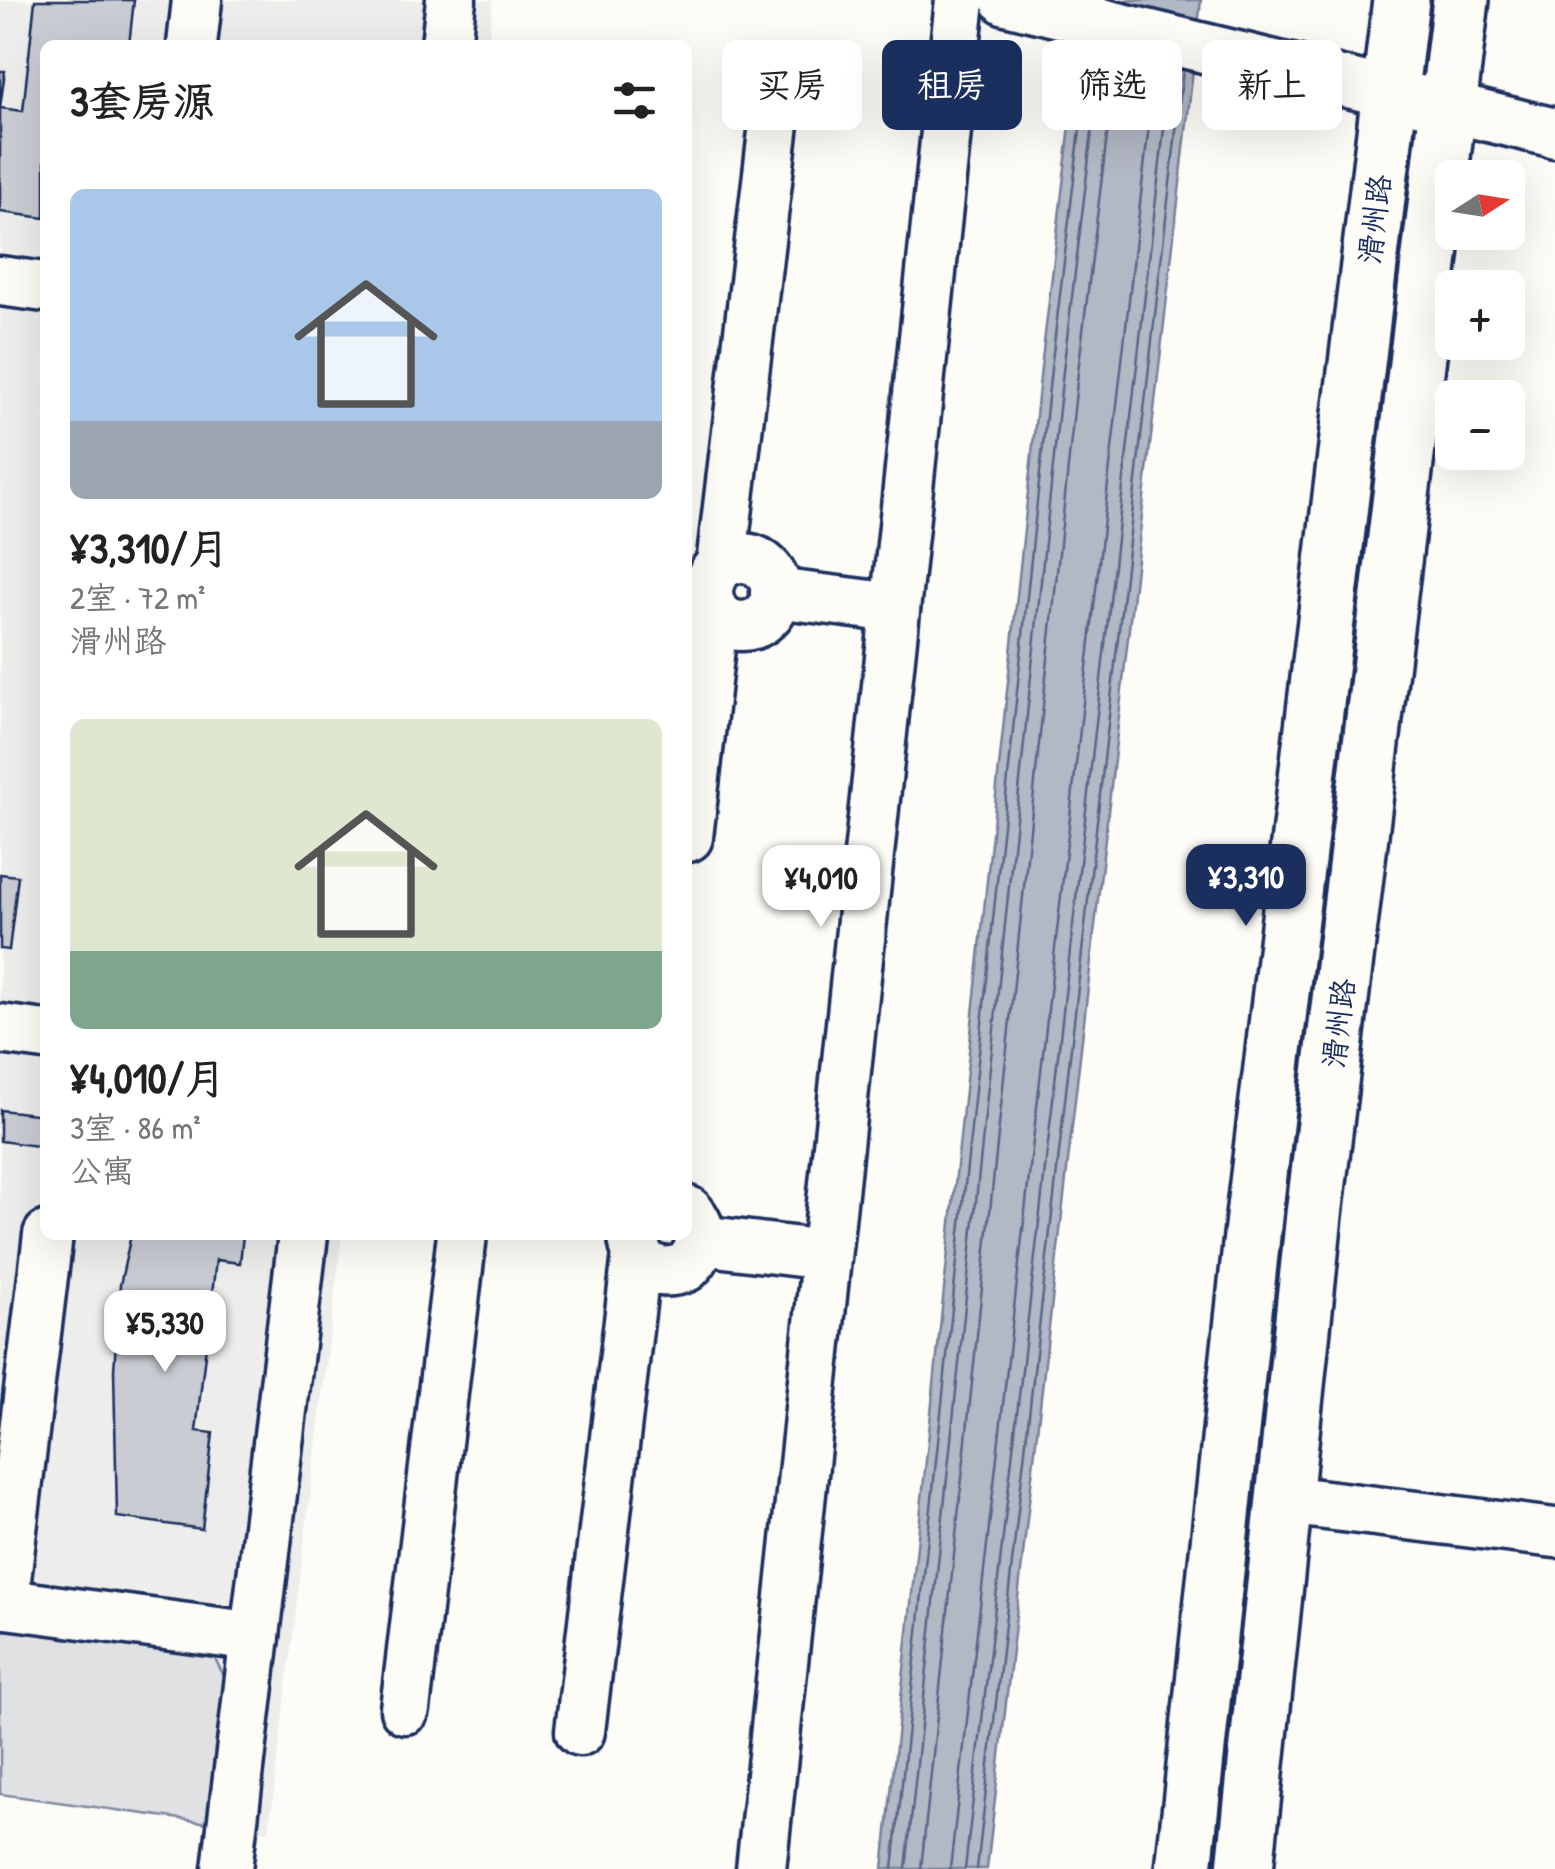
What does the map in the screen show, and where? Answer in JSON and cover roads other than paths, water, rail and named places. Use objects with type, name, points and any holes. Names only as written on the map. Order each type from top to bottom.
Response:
[{"type":"main road","name":"滑州路","points":[[1184,1869],[1257,1188],[1401,0]]},
{"type":"main road","name":"滑州路","points":[[1244,1869],[1314,1214],[1462,0]]},
{"type":"street","points":[[193,40],[198,0]]},
{"type":"street","points":[[447,40],[451,0]]},
{"type":"street","points":[[761,1869],[960,0]]},
{"type":"street","points":[[1006,0],[1555,133]]},
{"type":"street","points":[[692,787],[708,586],[773,130]]},
{"type":"street","points":[[0,281],[40,286]]},
{"type":"street","points":[[708,586],[733,558],[760,563],[770,573],[776,593],[895,608]]},
{"type":"street","points":[[0,1029],[40,1034]]},
{"type":"street","points":[[635,1245],[650,1268],[675,1272],[694,1259],[694,1225],[826,1256]]},
{"type":"street","points":[[47,1240],[2,1604],[254,1637]]},
{"type":"street","points":[[227,1869],[302,1240]]},
{"type":"street","points":[[404,1710],[461,1240]]},
{"type":"street","points":[[580,1732],[635,1245]]},
{"type":"street","points":[[1285,1500],[1555,1532]]},
{"type":"water","points":[[1085,0],[1201,0],[987,1869],[883,1869],[1069,130],[1182,130],[1182,40],[1080,40]]}]
